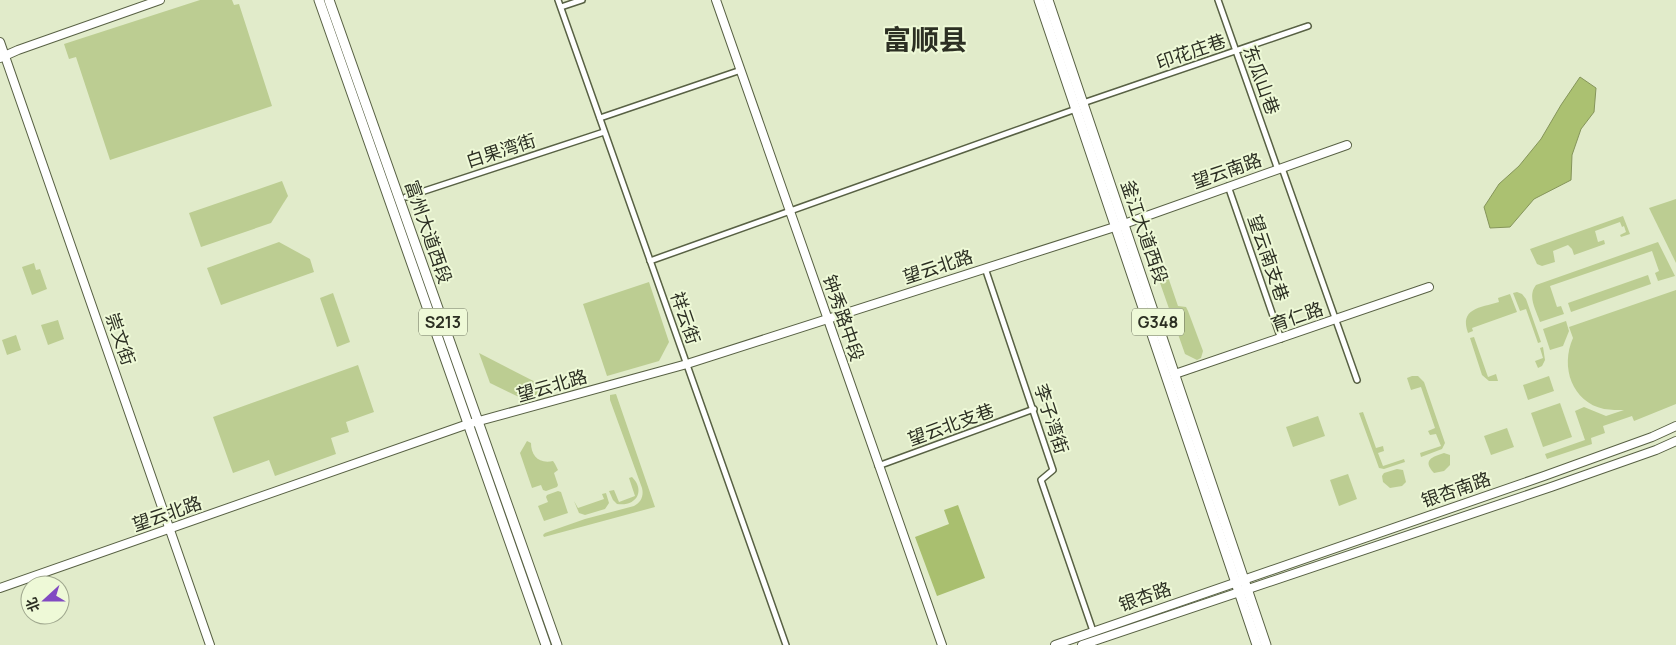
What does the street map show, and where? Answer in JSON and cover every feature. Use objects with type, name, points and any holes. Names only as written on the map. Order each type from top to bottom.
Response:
[{"type":"main road","name":"富州大道西段","points":[[319,0],[546,645]]},
{"type":"main road","name":"富州大道西段","points":[[329,0],[557,645]]},
{"type":"main road","name":"釜江大道西段","points":[[1039,0],[1079,106],[1120,225],[1243,590],[1258,645]]},
{"type":"main road","name":"釜江大道西段","points":[[1048,0],[1079,106]]},
{"type":"main road","name":"釜江大道西段","points":[[1120,225],[1175,374],[1240,581]]},
{"type":"main road","name":"釜江大道西段","points":[[1243,590],[1266,645]]},
{"type":"street","points":[[2,57],[160,0]]},
{"type":"street","name":"祥云街","points":[[558,0],[786,645]]},
{"type":"street","points":[[561,7],[582,0]]},
{"type":"street","name":"钟秀路中段","points":[[716,0],[942,645]]},
{"type":"street","name":"东瓜山巷","points":[[1218,0],[1357,380]]},
{"type":"street","name":"印花庄巷","points":[[650,261],[1079,106],[1308,26]]},
{"type":"street","name":"崇文街","points":[[0,42],[2,57],[210,645]]},
{"type":"street","points":[[600,118],[741,70]]},
{"type":"street","name":"白果湾街","points":[[406,196],[604,132]]},
{"type":"street","name":"望云南路","points":[[1120,225],[1347,145]]},
{"type":"street","name":"望云南支巷","points":[[1228,186],[1281,339]]},
{"type":"street","name":"望云北路","points":[[0,588],[468,424],[686,364],[1120,225]]},
{"type":"street","name":"李子湾街","points":[[986,268],[1053,470],[1041,480],[1093,631]]},
{"type":"street","name":"育仁路","points":[[1175,374],[1429,287]]},
{"type":"street","name":"望云北支巷","points":[[878,466],[1034,409]]},
{"type":"street","name":"银杏南路","points":[[1240,581],[1552,473],[1652,437],[1676,426]]},
{"type":"street","name":"银杏南路","points":[[1243,590],[1551,487],[1656,450],[1676,441]]},
{"type":"street","name":"银杏路","points":[[1055,645],[1240,581]]},
{"type":"street","name":"银杏路","points":[[1082,645],[1243,590]]},
{"type":"shaded area","points":[[200,0],[232,0],[234,5],[239,4],[272,106],[110,160],[76,57],[69,59],[64,44]]},
{"type":"shaded area","points":[[1580,77],[1596,88],[1594,112],[1581,129],[1572,155],[1571,180],[1534,199],[1510,227],[1490,228],[1484,207],[1499,184],[1519,166],[1541,139]]},
{"type":"shaded area","points":[[282,181],[288,196],[271,223],[201,247],[189,213]]},
{"type":"shaded area","points":[[1676,199],[1676,263],[1649,208]]},
{"type":"shaded area","points":[[1623,216],[1630,234],[1621,237],[1620,235],[1626,232],[1620,222],[1595,231],[1598,242],[1604,240],[1605,244],[1574,255],[1568,245],[1553,251],[1555,262],[1542,266],[1537,264],[1530,249]]},
{"type":"shaded area","points":[[1153,233],[1178,306],[1186,307],[1203,351],[1201,358],[1197,360],[1185,354],[1147,246]]},
{"type":"shaded area","points":[[279,242],[310,259],[314,272],[221,305],[207,268]]},
{"type":"shaded area","points":[[1658,242],[1675,276],[1658,281],[1655,273],[1659,271],[1652,251],[1550,286],[1557,307],[1561,306],[1564,314],[1540,322],[1532,298],[1533,289],[1536,285]]},
{"type":"shaded area","points":[[34,263],[36,270],[40,269],[47,289],[32,295],[22,267]]},
{"type":"shaded area","points":[[1648,275],[1651,284],[1571,312],[1568,303]]},
{"type":"shaded area","points":[[649,282],[669,342],[659,361],[607,376],[583,304]]},
{"type":"shaded area","points":[[1676,290],[1676,404],[1634,421],[1632,416],[1603,426],[1605,433],[1591,438],[1592,444],[1547,459],[1545,454],[1585,440],[1575,411],[1584,407],[1606,416],[1624,410],[1604,409],[1593,405],[1577,391],[1569,371],[1569,349],[1573,338],[1569,327]]},
{"type":"shaded area","points":[[1517,292],[1526,299],[1541,342],[1538,343],[1526,309],[1520,311],[1513,293]]},
{"type":"shaded area","points":[[333,293],[350,342],[337,347],[320,298]]},
{"type":"shaded area","points":[[1510,294],[1517,312],[1472,328],[1473,331],[1468,333],[1466,318],[1473,310],[1499,302],[1498,298]]},
{"type":"shaded area","points":[[58,320],[64,339],[48,345],[41,325]]},
{"type":"shaded area","points":[[1566,321],[1569,331],[1563,346],[1550,350],[1543,329]]},
{"type":"shaded area","points":[[16,335],[21,350],[7,355],[2,340]]},
{"type":"shaded area","points":[[1474,337],[1488,377],[1496,374],[1498,381],[1489,381],[1482,375],[1470,338]]},
{"type":"shaded area","points":[[1543,347],[1545,360],[1542,366],[1538,368],[1535,361],[1543,358],[1540,348]]},
{"type":"shaded area","points":[[479,353],[553,391],[523,399],[490,383]]},
{"type":"shaded area","points":[[358,365],[374,412],[346,422],[349,432],[331,438],[336,454],[275,476],[269,460],[233,473],[213,417]]},
{"type":"shaded area","points":[[1418,376],[1424,382],[1445,443],[1442,449],[1421,457],[1420,453],[1441,446],[1436,434],[1430,435],[1428,431],[1435,428],[1421,387],[1411,390],[1407,378]]},
{"type":"shaded area","points":[[1549,376],[1554,391],[1528,400],[1523,385]]},
{"type":"shaded area","points":[[616,394],[655,507],[544,537],[545,533],[585,519],[634,506],[641,498],[643,494],[642,488],[610,400],[610,395]]},
{"type":"shaded area","points":[[1560,403],[1572,437],[1543,447],[1531,413]]},
{"type":"shaded area","points":[[1363,412],[1376,448],[1383,446],[1384,451],[1378,453],[1383,466],[1404,459],[1405,462],[1384,469],[1379,468],[1359,413]]},
{"type":"shaded area","points":[[1318,416],[1325,436],[1293,447],[1286,427]]},
{"type":"shaded area","points":[[1507,428],[1514,447],[1491,455],[1484,436]]},
{"type":"shaded area","points":[[527,441],[531,443],[532,452],[537,458],[548,462],[553,461],[555,464],[558,470],[554,473],[557,487],[546,491],[543,490],[541,485],[532,488],[520,453]]},
{"type":"shaded area","points":[[1444,453],[1450,455],[1450,465],[1444,471],[1434,473],[1430,469],[1430,460]]},
{"type":"shaded area","points":[[1397,469],[1403,470],[1406,482],[1402,486],[1390,488],[1383,482],[1382,476],[1384,473]]},
{"type":"shaded area","points":[[1348,474],[1357,499],[1339,506],[1330,480]]},
{"type":"shaded area","points":[[632,477],[638,488],[637,497],[629,503],[617,504],[609,491],[614,490],[619,502],[635,496],[629,478]]},
{"type":"shaded area","points":[[558,491],[561,492],[568,513],[544,521],[538,506],[548,502],[547,495]]},
{"type":"shaded area","points":[[606,493],[609,503],[605,509],[585,515],[579,513],[574,501],[578,508],[604,499],[602,494]]},
{"type":"shaded area","points":[[958,505],[985,578],[937,596],[915,537],[949,524],[944,510]]},
{"type":"district","name":"富顺县","points":[[925,40]]}]
